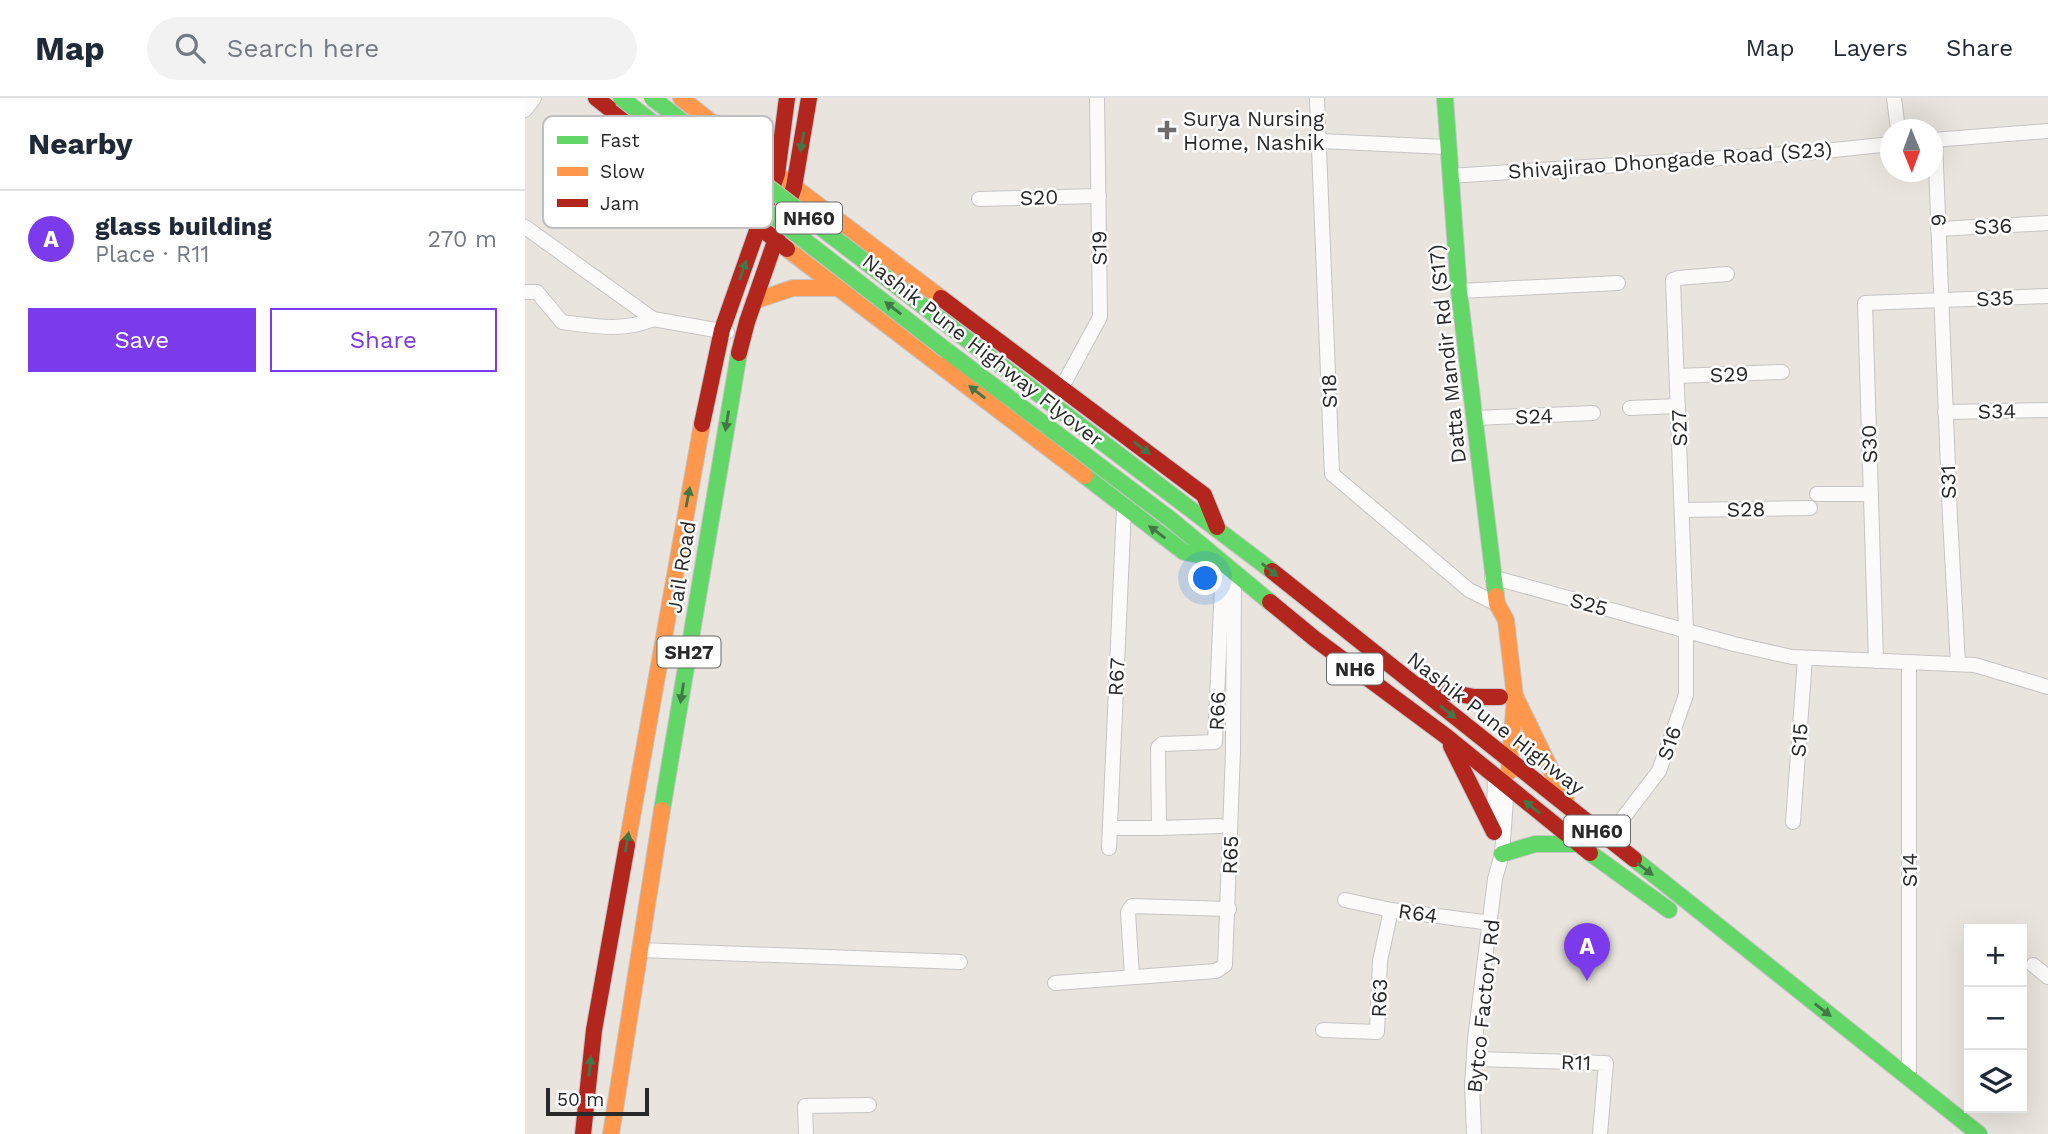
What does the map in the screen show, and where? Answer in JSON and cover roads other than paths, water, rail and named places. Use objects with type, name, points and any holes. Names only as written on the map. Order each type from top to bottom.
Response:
[{"type":"main road","points":[[596,98],[619,116]]},
{"type":"main road","name":"Nashik Pune Highway Flyover","points":[[621,98],[644,116]]},
{"type":"main road","name":"Nashik Pune Highway Flyover","points":[[652,98],[675,116]]},
{"type":"main road","points":[[681,98],[704,116]]},
{"type":"main road","points":[[773,185],[777,174],[787,98]]},
{"type":"main road","name":"Jail Road","points":[[611,1134],[639,950],[742,337],[794,187],[809,98]]},
{"type":"main road","name":"Datta Mandir Rd (S17)","points":[[1445,98],[1459,291],[1497,604],[1493,620],[1507,696],[1501,781]]},
{"type":"main road","points":[[773,171],[1204,495],[1217,527]]},
{"type":"main road","name":"Nashik Pune Highway Flyover","points":[[773,191],[1217,527]]},
{"type":"main road","name":"Nashik Pune Highway Flyover","points":[[773,216],[1170,519],[1225,565]]},
{"type":"main road","points":[[583,1134],[599,1003],[682,525],[722,330],[757,228]]},
{"type":"main road","points":[[760,228],[1184,552],[1225,565]]},
{"type":"main road","points":[[754,301],[793,288],[840,288]]},
{"type":"main road","name":"Nashik Pune Highway","points":[[1217,527],[1979,1134]]},
{"type":"main road","name":"Nashik Pune Highway","points":[[1225,565],[1315,639],[1447,737],[1577,844],[1681,919]]},
{"type":"main road","points":[[1414,685],[1474,697],[1507,696],[1570,809]]},
{"type":"main road","points":[[1447,737],[1494,832]]},
{"type":"main road","points":[[1502,854],[1535,844],[1577,844]]},
{"type":"street","points":[[525,110],[534,98]]},
{"type":"street","name":"S19","points":[[1062,387],[1100,317],[1097,98]]},
{"type":"street","name":"S18","points":[[1317,98],[1332,474],[1469,590],[1497,604]]},
{"type":"street","points":[[1894,98],[1897,119]]},
{"type":"street","points":[[1943,139],[2048,131]]},
{"type":"street","points":[[1320,141],[1447,147]]},
{"type":"street","name":"Shivajirao Dhongade Road (S23)","points":[[1450,176],[1815,152],[1880,145]]},
{"type":"street","name":"9","points":[[1936,182],[1941,300]]},
{"type":"street","name":"S20","points":[[979,199],[1099,196]]},
{"type":"street","name":"S36","points":[[1938,229],[2048,223]]},
{"type":"street","points":[[525,227],[653,319],[722,330],[742,337]]},
{"type":"street","name":"S27","points":[[1686,630],[1673,280],[1727,274]]},
{"type":"street","points":[[1459,291],[1618,283]]},
{"type":"street","points":[[525,292],[537,292],[562,322],[610,328],[640,325],[653,319]]},
{"type":"street","name":"S35","points":[[1941,300],[2048,296]]},
{"type":"street","name":"S31","points":[[1941,300],[1958,664]]},
{"type":"street","name":"S30","points":[[1876,661],[1865,303],[1941,300]]},
{"type":"street","name":"S29","points":[[1677,376],[1782,372]]},
{"type":"street","points":[[1630,408],[1678,405]]},
{"type":"street","name":"S34","points":[[1945,412],[2048,410]]},
{"type":"street","name":"S24","points":[[1475,418],[1593,413]]},
{"type":"street","points":[[1817,494],[1871,494]]},
{"type":"street","name":"R67","points":[[1109,848],[1124,507]]},
{"type":"street","name":"S28","points":[[1682,510],[1810,508]]},
{"type":"street","name":"R66","points":[[1159,828],[1158,748],[1162,744],[1215,742],[1225,565]]},
{"type":"street","name":"R65","points":[[1055,983],[1222,969],[1227,960],[1233,742],[1225,565]]},
{"type":"street","name":"S25","points":[[1492,577],[1745,647],[1792,657],[1975,665],[2048,687]]},
{"type":"street","name":"S16","points":[[1607,839],[1659,771],[1685,695],[1686,630]]},
{"type":"street","name":"S15","points":[[1793,822],[1805,657]]},
{"type":"street","name":"S14","points":[[1909,662],[1909,1078]]},
{"type":"street","points":[[1215,742],[1233,742]]},
{"type":"street","name":"Bytco Factory Rd","points":[[1495,879],[1492,854],[1501,781]]},
{"type":"street","name":"Bytco Factory Rd","points":[[1474,1134],[1474,1059],[1495,879],[1502,854],[1501,781]]},
{"type":"street","points":[[1110,828],[1220,826]]},
{"type":"street","name":"R64","points":[[1345,900],[1391,910],[1491,923]]},
{"type":"street","points":[[1132,977],[1128,912],[1132,906],[1229,909]]},
{"type":"street","name":"R63","points":[[1322,1030],[1377,1032],[1380,961],[1391,910]]},
{"type":"street","points":[[639,950],[960,962]]},
{"type":"street","points":[[2033,965],[2048,977]]},
{"type":"street","name":"R11","points":[[1474,1059],[1606,1063],[1600,1134]]},
{"type":"street","points":[[806,1134],[805,1106],[869,1105]]},
{"type":"place","name":"Surya Nursing Home, Nashik","points":[[1167,130]]},
{"type":"place","name":"glass building","points":[[1587,981]]}]
